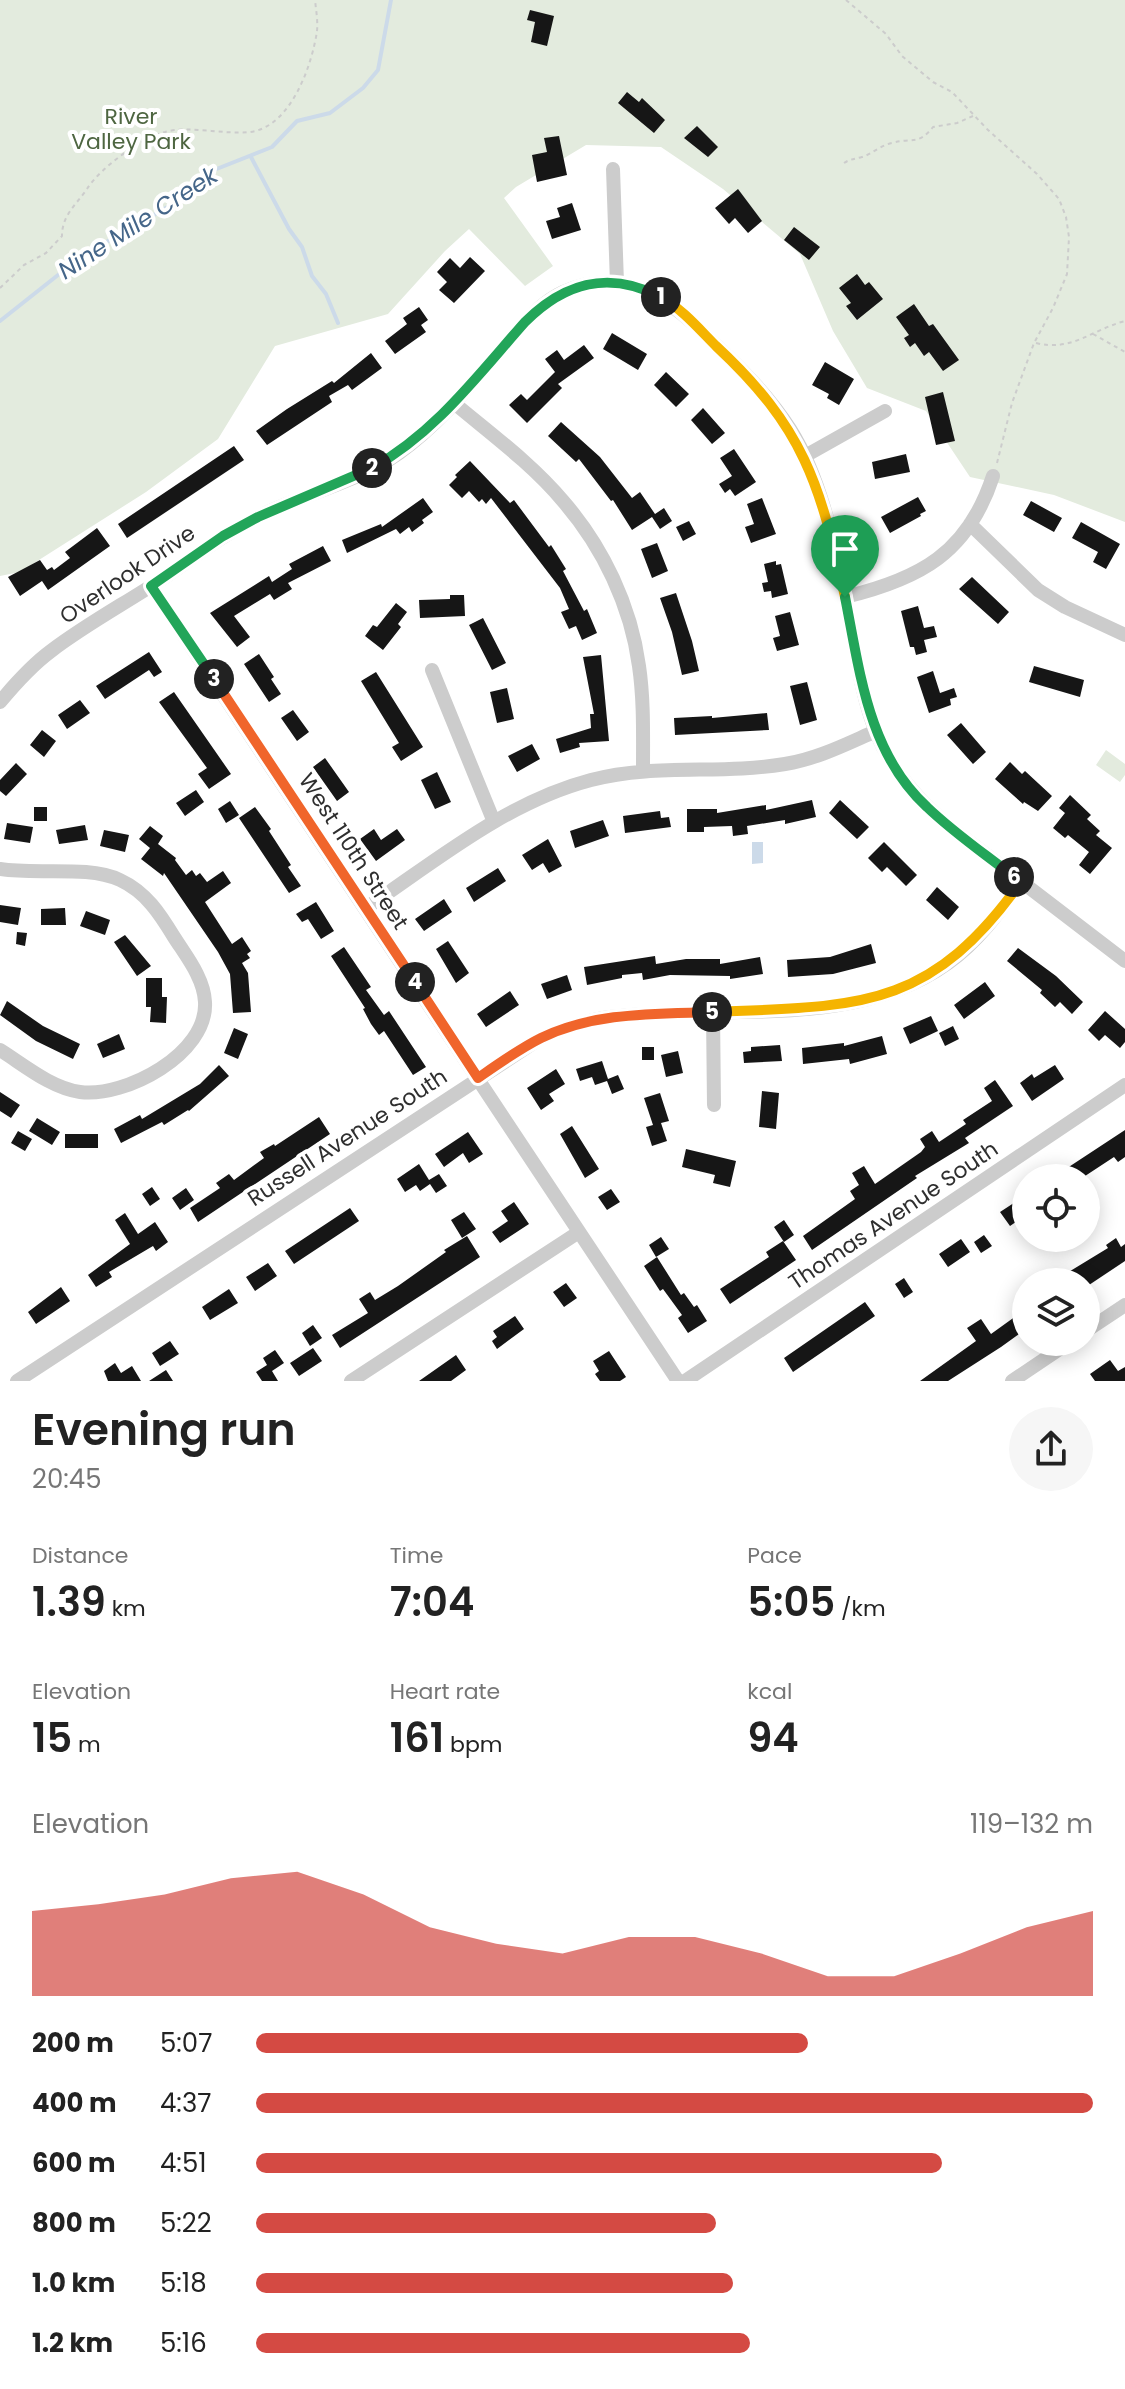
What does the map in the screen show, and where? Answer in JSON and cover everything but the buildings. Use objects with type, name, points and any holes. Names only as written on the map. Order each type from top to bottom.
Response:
[{"type":"street","points":[[613,169],[617,283]]},
{"type":"street","name":"Overlook Drive","points":[[0,702],[50,652],[223,536],[293,500],[365,472],[398,454],[428,430],[541,306],[560,293],[581,286],[617,283],[647,290],[684,315],[741,369],[767,397],[790,429],[805,456],[828,524],[867,707],[876,731],[904,782],[925,806],[1125,961]]},
{"type":"street","points":[[454,403],[563,500],[602,556],[631,627],[639,665],[643,702],[643,770]]},
{"type":"street","points":[[805,456],[885,411]]},
{"type":"street","points":[[845,597],[897,583],[943,556],[970,524],[986,498],[993,476]]},
{"type":"street","points":[[970,524],[1038,590],[1065,607],[1125,635]]},
{"type":"street","name":"West 110th Street","points":[[151,586],[678,1381]]},
{"type":"street","points":[[432,670],[494,822]]},
{"type":"street","points":[[366,908],[494,822],[554,792],[592,779],[643,770],[783,765],[808,759],[876,731]]},
{"type":"street","points":[[0,869],[103,874],[135,888],[160,914],[195,971],[205,1002],[201,1027],[187,1049],[175,1060],[111,1090],[96,1093],[65,1089],[0,1050]]},
{"type":"street","name":"Russell Avenue South","points":[[17,1381],[541,1038],[574,1025],[609,1017],[815,1008],[850,1004],[885,995],[918,981],[948,963],[999,913],[1021,882]]},
{"type":"street","points":[[713,1012],[714,1105]]},
{"type":"street","name":"Thomas Avenue South","points":[[685,1381],[1125,1085]]},
{"type":"street","points":[[351,1381],[579,1232]]},
{"type":"street","points":[[1100,1322],[1125,1305]]},
{"type":"street","points":[[1012,1381],[1049,1356]]},
{"type":"path","points":[[0,288],[24,265],[46,253],[62,236],[62,226],[68,212],[93,180],[142,141],[167,131],[254,132],[288,108],[307,72],[317,28],[315,0]]},
{"type":"path","points":[[846,0],[886,34],[902,56],[933,82],[952,92],[1037,174],[1059,199],[1066,217],[1069,237],[1067,274],[1034,343],[1012,403],[993,476]]},
{"type":"path","points":[[844,163],[890,143],[917,141],[933,127],[957,123],[974,115]]},
{"type":"path","points":[[1034,343],[1050,347],[1068,345],[1125,321]]},
{"type":"path","points":[[1092,334],[1125,352]]},
{"type":"green space","name":"River Valley Park","points":[[0,0],[1125,0],[1125,522],[1054,495],[970,477],[926,411],[867,388],[833,331],[800,254],[723,189],[661,147],[586,145],[516,187],[504,198],[553,266],[525,286],[469,229],[388,314],[275,346],[218,439],[146,492],[20,572],[0,576]]},
{"type":"green space","points":[[1106,750],[1125,764],[1125,775],[1120,782],[1096,765]]},
{"type":"water","points":[[752,842],[763,842],[763,863],[752,864]]},
{"type":"waterway","name":"Nine Mile Creek","points":[[0,321],[82,256],[178,201],[209,172],[272,147],[297,121],[330,113],[363,88],[378,70],[391,0]]},
{"type":"waterway","points":[[251,157],[289,229],[302,247],[312,276],[326,294],[338,323]]},
{"type":"route","points":[[604,282],[647,290],[667,301],[767,397],[790,429],[818,488],[845,597],[867,707],[887,754],[904,782],[925,806],[1021,882],[999,913],[948,963],[918,981],[885,995],[850,1004],[815,1008],[609,1017],[574,1025],[541,1038],[478,1078],[151,586],[223,536],[258,517],[365,472],[398,454],[428,430],[541,306],[560,293],[604,282]]}]
